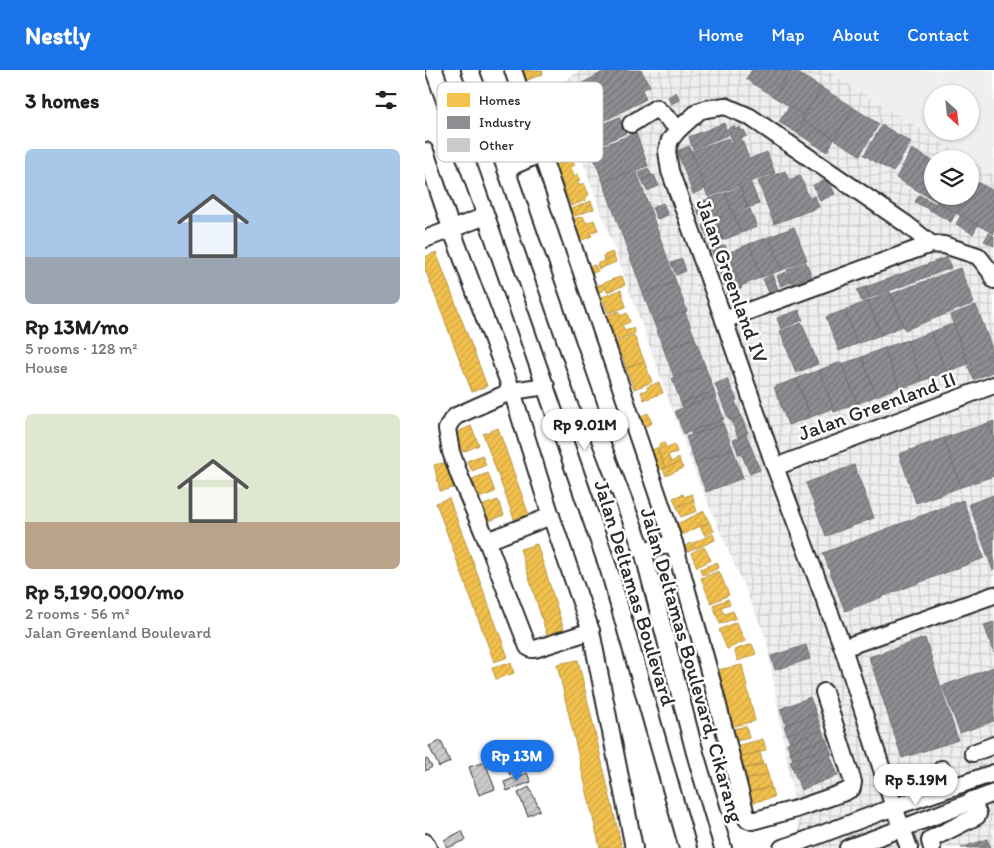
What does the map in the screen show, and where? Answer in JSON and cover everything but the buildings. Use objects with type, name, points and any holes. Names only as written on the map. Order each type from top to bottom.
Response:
[{"type":"street","name":"Jalan Deltamas Boulevard","points":[[434,70],[438,82]]},
{"type":"street","name":"Jalan Deltamas Boulevard, Cikarang","points":[[470,70],[474,82]]},
{"type":"street","points":[[513,70],[517,82]]},
{"type":"street","name":"Jalan Greenland IV","points":[[909,848],[843,648],[775,467],[669,166],[668,148],[673,136],[702,110],[720,106],[729,107],[750,117],[931,244],[944,245],[978,256],[991,271],[994,280]]},
{"type":"street","points":[[631,124],[656,108],[679,129]]},
{"type":"street","points":[[425,151],[451,228],[512,391],[551,516],[591,631],[634,848]]},
{"type":"street","name":"Jalan Deltamas Boulevard","points":[[467,162],[609,570],[688,848]]},
{"type":"street","name":"Jalan Deltamas Boulevard, Cikarang","points":[[503,162],[601,442],[643,551],[695,753],[723,848]]},
{"type":"street","points":[[506,169],[522,162]]},
{"type":"street","points":[[545,162],[674,543],[749,821],[797,809],[852,788],[853,782],[824,692]]},
{"type":"street","points":[[425,239],[486,216]]},
{"type":"street","points":[[724,320],[931,244]]},
{"type":"street","points":[[546,386],[512,391],[456,416],[447,429],[451,452],[530,648],[535,649],[591,631]]},
{"type":"street","name":"Jalan Greenland II","points":[[775,467],[994,386]]},
{"type":"street","points":[[487,541],[551,516]]},
{"type":"street","points":[[643,551],[674,543]]},
{"type":"street","points":[[843,648],[994,595]]},
{"type":"street","points":[[973,753],[994,745]]},
{"type":"street","points":[[942,769],[952,787]]},
{"type":"street","points":[[782,848],[994,773]]},
{"type":"street","points":[[848,848],[994,792]]},
{"type":"street","points":[[932,848],[931,839],[977,816],[978,814],[972,800]]},
{"type":"street","points":[[425,842],[428,848]]},
{"type":"shaded area","points":[[580,70],[826,70],[924,131],[924,140],[938,140],[954,150],[924,150],[924,205],[979,205],[979,166],[994,175],[994,848],[802,848],[766,638],[696,475],[583,162],[603,162],[603,82],[563,82]]},
{"type":"shaded area","points":[[826,70],[994,70],[994,175],[979,166],[979,150],[954,150],[938,140],[979,140],[979,85],[924,85],[924,131]]}]
